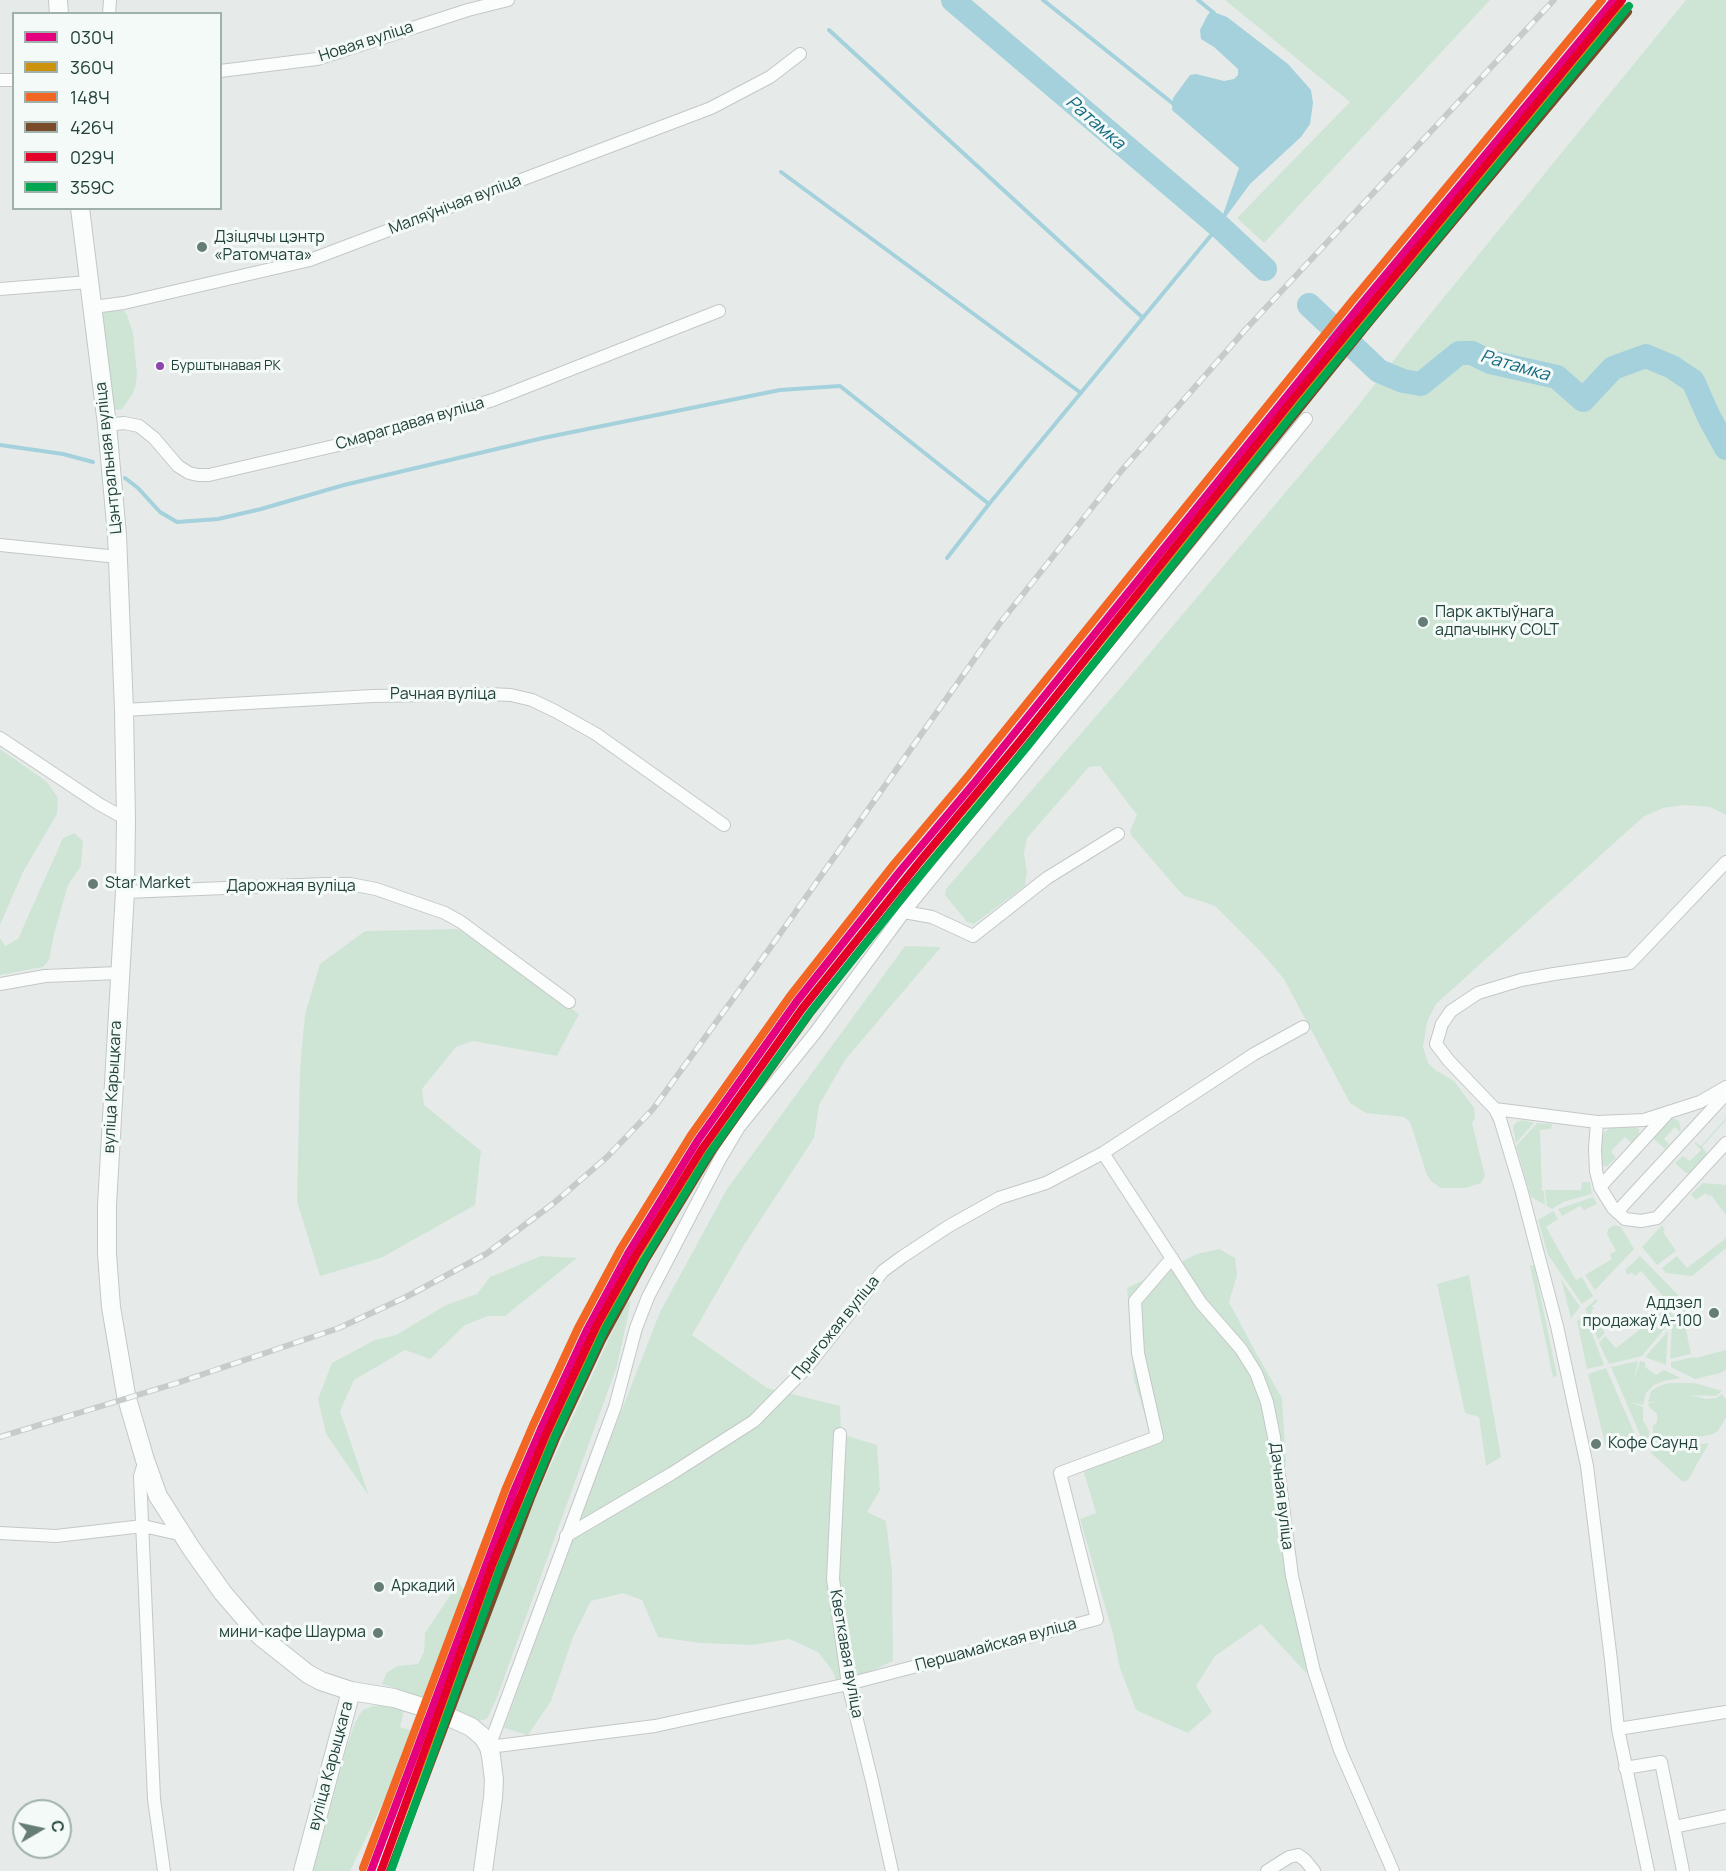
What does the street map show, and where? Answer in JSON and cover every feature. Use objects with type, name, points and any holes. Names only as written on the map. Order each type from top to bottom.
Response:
[{"type":"street","name":"Новая вуліца","points":[[222,71],[317,59],[459,13],[508,0]]},
{"type":"street","name":"Маляўнічая вуліца","points":[[93,307],[124,303],[310,260],[711,108],[770,77],[800,54]]},
{"type":"street","name":"Цэнтральная вуліца","points":[[80,210],[106,425],[118,556],[124,710]]},
{"type":"street","points":[[0,289],[89,282]]},
{"type":"street","name":"Смарагдавая вуліца","points":[[106,425],[124,423],[139,426],[154,438],[178,466],[189,473],[209,475],[347,443],[493,400],[719,311]]},
{"type":"street","points":[[489,1747],[615,1407],[636,1328],[648,1297],[714,1169],[739,1127],[815,1033],[904,912],[1306,419]]},
{"type":"street","points":[[0,545],[118,556]]},
{"type":"street","name":"Рачная вуліца","points":[[124,710],[372,696],[489,694],[532,700],[596,734],[724,825]]},
{"type":"street","name":"вуліца Карыцкага","points":[[124,710],[125,892],[106,1205],[111,1307],[126,1395],[158,1496],[223,1593],[260,1636],[308,1674],[351,1691],[303,1871]]},
{"type":"street","points":[[0,738],[99,804],[126,819]]},
{"type":"street","points":[[904,912],[932,917],[973,936],[1047,878],[1118,834]]},
{"type":"street","points":[[1648,1871],[1617,1728],[1587,1466],[1557,1326],[1500,1119],[1495,1109],[1436,1044],[1442,1024],[1451,1011],[1478,993],[1521,980],[1630,963],[1726,862]]},
{"type":"street","name":"Дарожная вуліца","points":[[125,892],[325,884],[350,884],[376,889],[444,913],[461,922],[569,1002]]},
{"type":"street","points":[[0,984],[45,976],[119,973]]},
{"type":"street","name":"Прыгожая вуліца","points":[[566,1536],[671,1474],[754,1421],[807,1367],[883,1271],[902,1257],[949,1226],[999,1198],[1046,1183],[1102,1153],[1254,1054],[1303,1027]]},
{"type":"street","points":[[1495,1109],[1598,1122],[1644,1120],[1700,1102],[1726,1087]]},
{"type":"street","points":[[1617,1212],[1726,1094]]},
{"type":"street","points":[[1600,1187],[1666,1114]]},
{"type":"street","points":[[1598,1122],[1595,1149],[1596,1171],[1600,1187],[1606,1199],[1625,1219],[1658,1218],[1726,1143]]},
{"type":"street","name":"Дачная вуліца","points":[[1102,1153],[1201,1303],[1241,1349],[1256,1373],[1267,1402],[1274,1437],[1292,1576],[1314,1671],[1340,1750],[1393,1871]]},
{"type":"street","name":"Першамайская вуліца","points":[[489,1747],[655,1726],[848,1684],[1097,1619],[1060,1473],[1157,1437],[1138,1353],[1135,1301],[1172,1258]]},
{"type":"street","name":"Кветкавая вуліца","points":[[840,1434],[833,1579],[848,1684],[892,1871]]},
{"type":"street","name":"вуліца Карыцкага","points":[[145,1460],[140,1476],[154,1798],[164,1871]]},
{"type":"street","points":[[0,1533],[56,1536],[143,1526],[183,1534]]},
{"type":"street","points":[[351,1691],[394,1698],[438,1712],[471,1728],[483,1737],[489,1747],[494,1773],[483,1871]]},
{"type":"street","points":[[1617,1728],[1726,1712]]},
{"type":"street","points":[[1625,1768],[1661,1762],[1683,1871]]},
{"type":"street","points":[[1674,1827],[1726,1816]]},
{"type":"street","points":[[1268,1871],[1289,1857],[1298,1855],[1314,1871]]},
{"type":"green space","points":[[1225,0],[1490,0],[1264,243],[1237,218],[1350,102]]},
{"type":"green space","points":[[1686,0],[1726,0],[1726,815],[1710,807],[1684,805],[1663,808],[1643,817],[1436,1004],[1427,1022],[1423,1047],[1428,1063],[1454,1081],[1474,1108],[1475,1118],[1472,1123],[1485,1176],[1481,1183],[1465,1188],[1441,1188],[1427,1175],[1410,1122],[1404,1117],[1366,1113],[1350,1103],[1284,979],[1261,952],[1215,906],[1185,896],[1179,891],[1131,835],[1130,831],[1137,815],[1100,766],[1089,767],[1027,838],[1024,853],[1027,872],[1025,886],[974,924],[967,922],[945,895],[946,889],[1123,685],[1354,411]]},
{"type":"green space","points":[[124,311],[127,315],[133,333],[137,374],[132,395],[122,409],[116,410],[113,406],[102,316],[105,312]]},
{"type":"green space","points":[[0,749],[47,782],[58,798],[57,814],[23,872],[0,925]]},
{"type":"green space","points":[[74,833],[83,841],[81,866],[68,885],[49,960],[43,967],[0,975],[0,938],[5,946],[18,939],[63,838]]},
{"type":"green space","points":[[458,929],[579,1014],[557,1056],[473,1041],[456,1047],[422,1089],[424,1105],[481,1151],[475,1205],[381,1258],[320,1276],[297,1201],[300,1069],[305,1014],[320,964],[365,931]]},
{"type":"green space","points":[[905,946],[941,947],[845,1060],[819,1105],[814,1138],[744,1245],[692,1335],[767,1388],[840,1406],[841,1434],[877,1445],[880,1490],[867,1512],[886,1521],[892,1571],[893,1661],[863,1675],[836,1681],[832,1670],[818,1652],[789,1639],[752,1645],[700,1643],[658,1637],[642,1600],[623,1593],[591,1601],[573,1637],[551,1701],[528,1735],[504,1728],[584,1507],[660,1312],[727,1189]]},
{"type":"green space","points":[[1673,1118],[1679,1121],[1681,1130],[1680,1132],[1675,1127],[1664,1139],[1669,1144],[1665,1149],[1653,1138]]},
{"type":"green space","points":[[1726,1118],[1702,1147],[1707,1156],[1691,1173],[1686,1173],[1675,1163],[1683,1156],[1690,1161],[1701,1150],[1694,1143],[1701,1146]]},
{"type":"green space","points":[[1523,1120],[1534,1123],[1516,1143],[1513,1126]]},
{"type":"green space","points":[[1537,1123],[1552,1124],[1551,1129],[1540,1130],[1542,1191],[1544,1191],[1545,1205],[1531,1197],[1516,1146]]},
{"type":"green space","points":[[1634,1126],[1639,1129],[1639,1135],[1633,1142],[1625,1137],[1611,1151],[1616,1158],[1606,1167],[1601,1165],[1602,1134],[1610,1128]]},
{"type":"green space","points":[[1582,1182],[1590,1182],[1592,1194],[1563,1202],[1552,1209],[1547,1206],[1545,1190],[1581,1190]]},
{"type":"green space","points":[[1703,1183],[1726,1185],[1726,1215],[1711,1195],[1708,1196],[1706,1193],[1696,1200],[1691,1194]]},
{"type":"green space","points":[[1593,1197],[1597,1204],[1584,1210],[1580,1206],[1562,1216],[1558,1209]]},
{"type":"green space","points":[[1553,1211],[1558,1219],[1546,1227],[1576,1280],[1582,1277],[1593,1296],[1582,1304],[1548,1255],[1538,1220]]},
{"type":"green space","points":[[1614,1225],[1621,1227],[1634,1249],[1595,1290],[1585,1275],[1612,1259],[1610,1254],[1616,1251],[1607,1234],[1608,1229]]},
{"type":"green space","points":[[1662,1225],[1665,1230],[1663,1232],[1676,1251],[1657,1265],[1642,1247]]},
{"type":"green space","points":[[1726,1238],[1726,1248],[1692,1276],[1666,1273],[1662,1268],[1677,1256],[1687,1268]]},
{"type":"green space","points":[[1219,1249],[1235,1258],[1237,1275],[1229,1302],[1282,1398],[1286,1461],[1278,1513],[1307,1674],[1261,1624],[1215,1656],[1196,1686],[1212,1712],[1188,1733],[1136,1710],[1120,1668],[1113,1634],[1080,1519],[1096,1513],[1083,1469],[1151,1435],[1134,1380],[1127,1288],[1197,1254]]},
{"type":"green space","points":[[541,1256],[577,1258],[505,1316],[488,1316],[465,1325],[430,1359],[405,1350],[354,1380],[340,1411],[369,1496],[326,1434],[318,1399],[332,1363],[375,1340],[396,1335],[446,1305],[477,1294],[490,1277]]},
{"type":"green space","points":[[1640,1256],[1684,1301],[1677,1314],[1664,1304],[1667,1301],[1641,1271],[1635,1276],[1631,1272],[1628,1275],[1625,1270]]},
{"type":"green space","points":[[1534,1265],[1557,1376],[1553,1377],[1530,1266]]},
{"type":"green space","points":[[1469,1275],[1501,1457],[1486,1466],[1479,1417],[1465,1413],[1437,1284]]},
{"type":"green space","points":[[1561,1279],[1580,1307],[1571,1318]]},
{"type":"green space","points":[[1596,1299],[1598,1301],[1592,1306],[1594,1308],[1591,1312],[1605,1333],[1598,1340],[1585,1309]]},
{"type":"green space","points":[[631,1301],[617,1366],[496,1700],[487,1719],[478,1721],[450,1710],[448,1704],[506,1562],[626,1302]]},
{"type":"green space","points":[[1686,1305],[1691,1309],[1688,1311],[1690,1318],[1684,1320],[1691,1354],[1670,1359],[1672,1325],[1682,1314]]},
{"type":"green space","points":[[1666,1309],[1675,1316],[1642,1356],[1609,1364],[1599,1343],[1605,1336],[1616,1348]]},
{"type":"green space","points":[[1585,1315],[1604,1365],[1587,1369],[1577,1321]]},
{"type":"green space","points":[[1668,1331],[1666,1365],[1645,1357]]},
{"type":"green space","points":[[1726,1350],[1726,1370],[1720,1373],[1695,1379],[1671,1367],[1671,1362]]},
{"type":"green space","points":[[1638,1361],[1634,1380],[1640,1361],[1645,1362],[1645,1367],[1656,1375],[1664,1370],[1681,1378],[1654,1385],[1646,1393],[1643,1405],[1629,1402],[1643,1407],[1643,1420],[1649,1431],[1648,1443],[1644,1444],[1611,1367]]},
{"type":"green space","points":[[1606,1368],[1640,1446],[1607,1452],[1588,1374]]},
{"type":"green space","points":[[1669,1383],[1695,1383],[1722,1391],[1716,1396],[1691,1395],[1706,1399],[1716,1398],[1722,1394],[1726,1399],[1726,1418],[1717,1432],[1711,1435],[1653,1443],[1653,1426],[1657,1422],[1657,1414],[1648,1406],[1649,1403],[1658,1402],[1648,1402],[1651,1391]]},
{"type":"green space","points":[[1709,1443],[1688,1480],[1683,1482],[1650,1452]]},
{"type":"green space","points":[[457,1579],[464,1590],[426,1696],[421,1697],[382,1684],[387,1672],[398,1666],[418,1664],[424,1652],[425,1633],[451,1594]]},
{"type":"green space","points":[[384,1705],[404,1710],[400,1727],[413,1731],[390,1788],[350,1871],[313,1871],[355,1722],[363,1710]]},
{"type":"water","points":[[1211,11],[1227,17],[1288,64],[1311,90],[1313,103],[1310,124],[1301,137],[1250,184],[1219,226],[1239,168],[1172,110],[1173,98],[1190,75],[1196,74],[1224,81],[1234,79],[1238,75],[1238,69],[1214,47],[1201,39],[1200,30]]},
{"type":"waterway","name":"Ратамка","points":[[953,0],[1219,226],[1265,269]]},
{"type":"waterway","points":[[1043,0],[1176,106]]},
{"type":"waterway","points":[[1198,0],[1214,13]]},
{"type":"waterway","points":[[829,30],[1143,318]]},
{"type":"waterway","points":[[781,172],[1081,393]]},
{"type":"waterway","points":[[125,478],[138,488],[160,512],[177,522],[218,519],[344,485],[543,438],[780,390],[840,386],[989,504],[1222,222]]},
{"type":"waterway","name":"Ратамка","points":[[1309,305],[1379,371],[1403,381],[1421,384],[1459,353],[1472,353],[1490,362],[1557,377],[1583,400],[1613,368],[1646,356],[1672,367],[1693,381],[1726,448]]},
{"type":"waterway","points":[[0,445],[63,454],[93,462]]},
{"type":"waterway","points":[[947,558],[989,504]]},
{"type":"railway","points":[[0,1437],[177,1383],[339,1328],[406,1297],[486,1254],[554,1203],[607,1157],[653,1109],[1000,623],[1122,470],[1246,329],[1554,0]]},
{"type":"transit line","name":"148Ч","points":[[363,1868],[506,1488],[533,1425],[578,1328],[621,1248],[691,1135],[790,996],[894,864],[968,776],[1352,301],[1602,0]]},
{"type":"transit line","name":"030Ч","points":[[371,1871],[514,1491],[541,1429],[586,1332],[629,1252],[698,1140],[797,1001],[901,870],[975,782],[1359,307],[1614,0]]},
{"type":"transit line","name":"029Ч","points":[[381,1871],[492,1565],[547,1432],[597,1325],[636,1255],[702,1149],[802,1009],[921,860],[1020,741],[1294,398],[1622,0]]},
{"type":"transit line","name":"360Ч","points":[[381,1871],[522,1494],[549,1433],[594,1336],[637,1256],[706,1145],[804,1006],[908,876],[982,788],[1366,313],[1621,6]]},
{"type":"transit line","name":"359С","points":[[391,1871],[500,1568],[555,1436],[605,1329],[709,1154],[809,1014],[1027,747],[1301,404],[1629,6]]},
{"type":"transit line","name":"426Ч","points":[[390,1871],[531,1498],[557,1436],[602,1340],[645,1261],[713,1150],[811,1012],[915,881],[989,793],[1373,318],[1628,12]]},
{"type":"place","name":"Дзіцячы цэнтр «Ратомчата»","points":[[202,247]]},
{"type":"place","name":"Бурштынавая РК","points":[[160,366]]},
{"type":"place","name":"Парк актыўнага адпачынку COLT","points":[[1423,622]]},
{"type":"place","name":"Star Market","points":[[93,884]]},
{"type":"place","name":"Аддзел продажаў А-100","points":[[1714,1313]]},
{"type":"place","name":"Кофе Саунд","points":[[1596,1444]]},
{"type":"place","name":"Аркадий","points":[[379,1587]]},
{"type":"place","name":"мини-кафе Шаурма","points":[[378,1633]]}]
